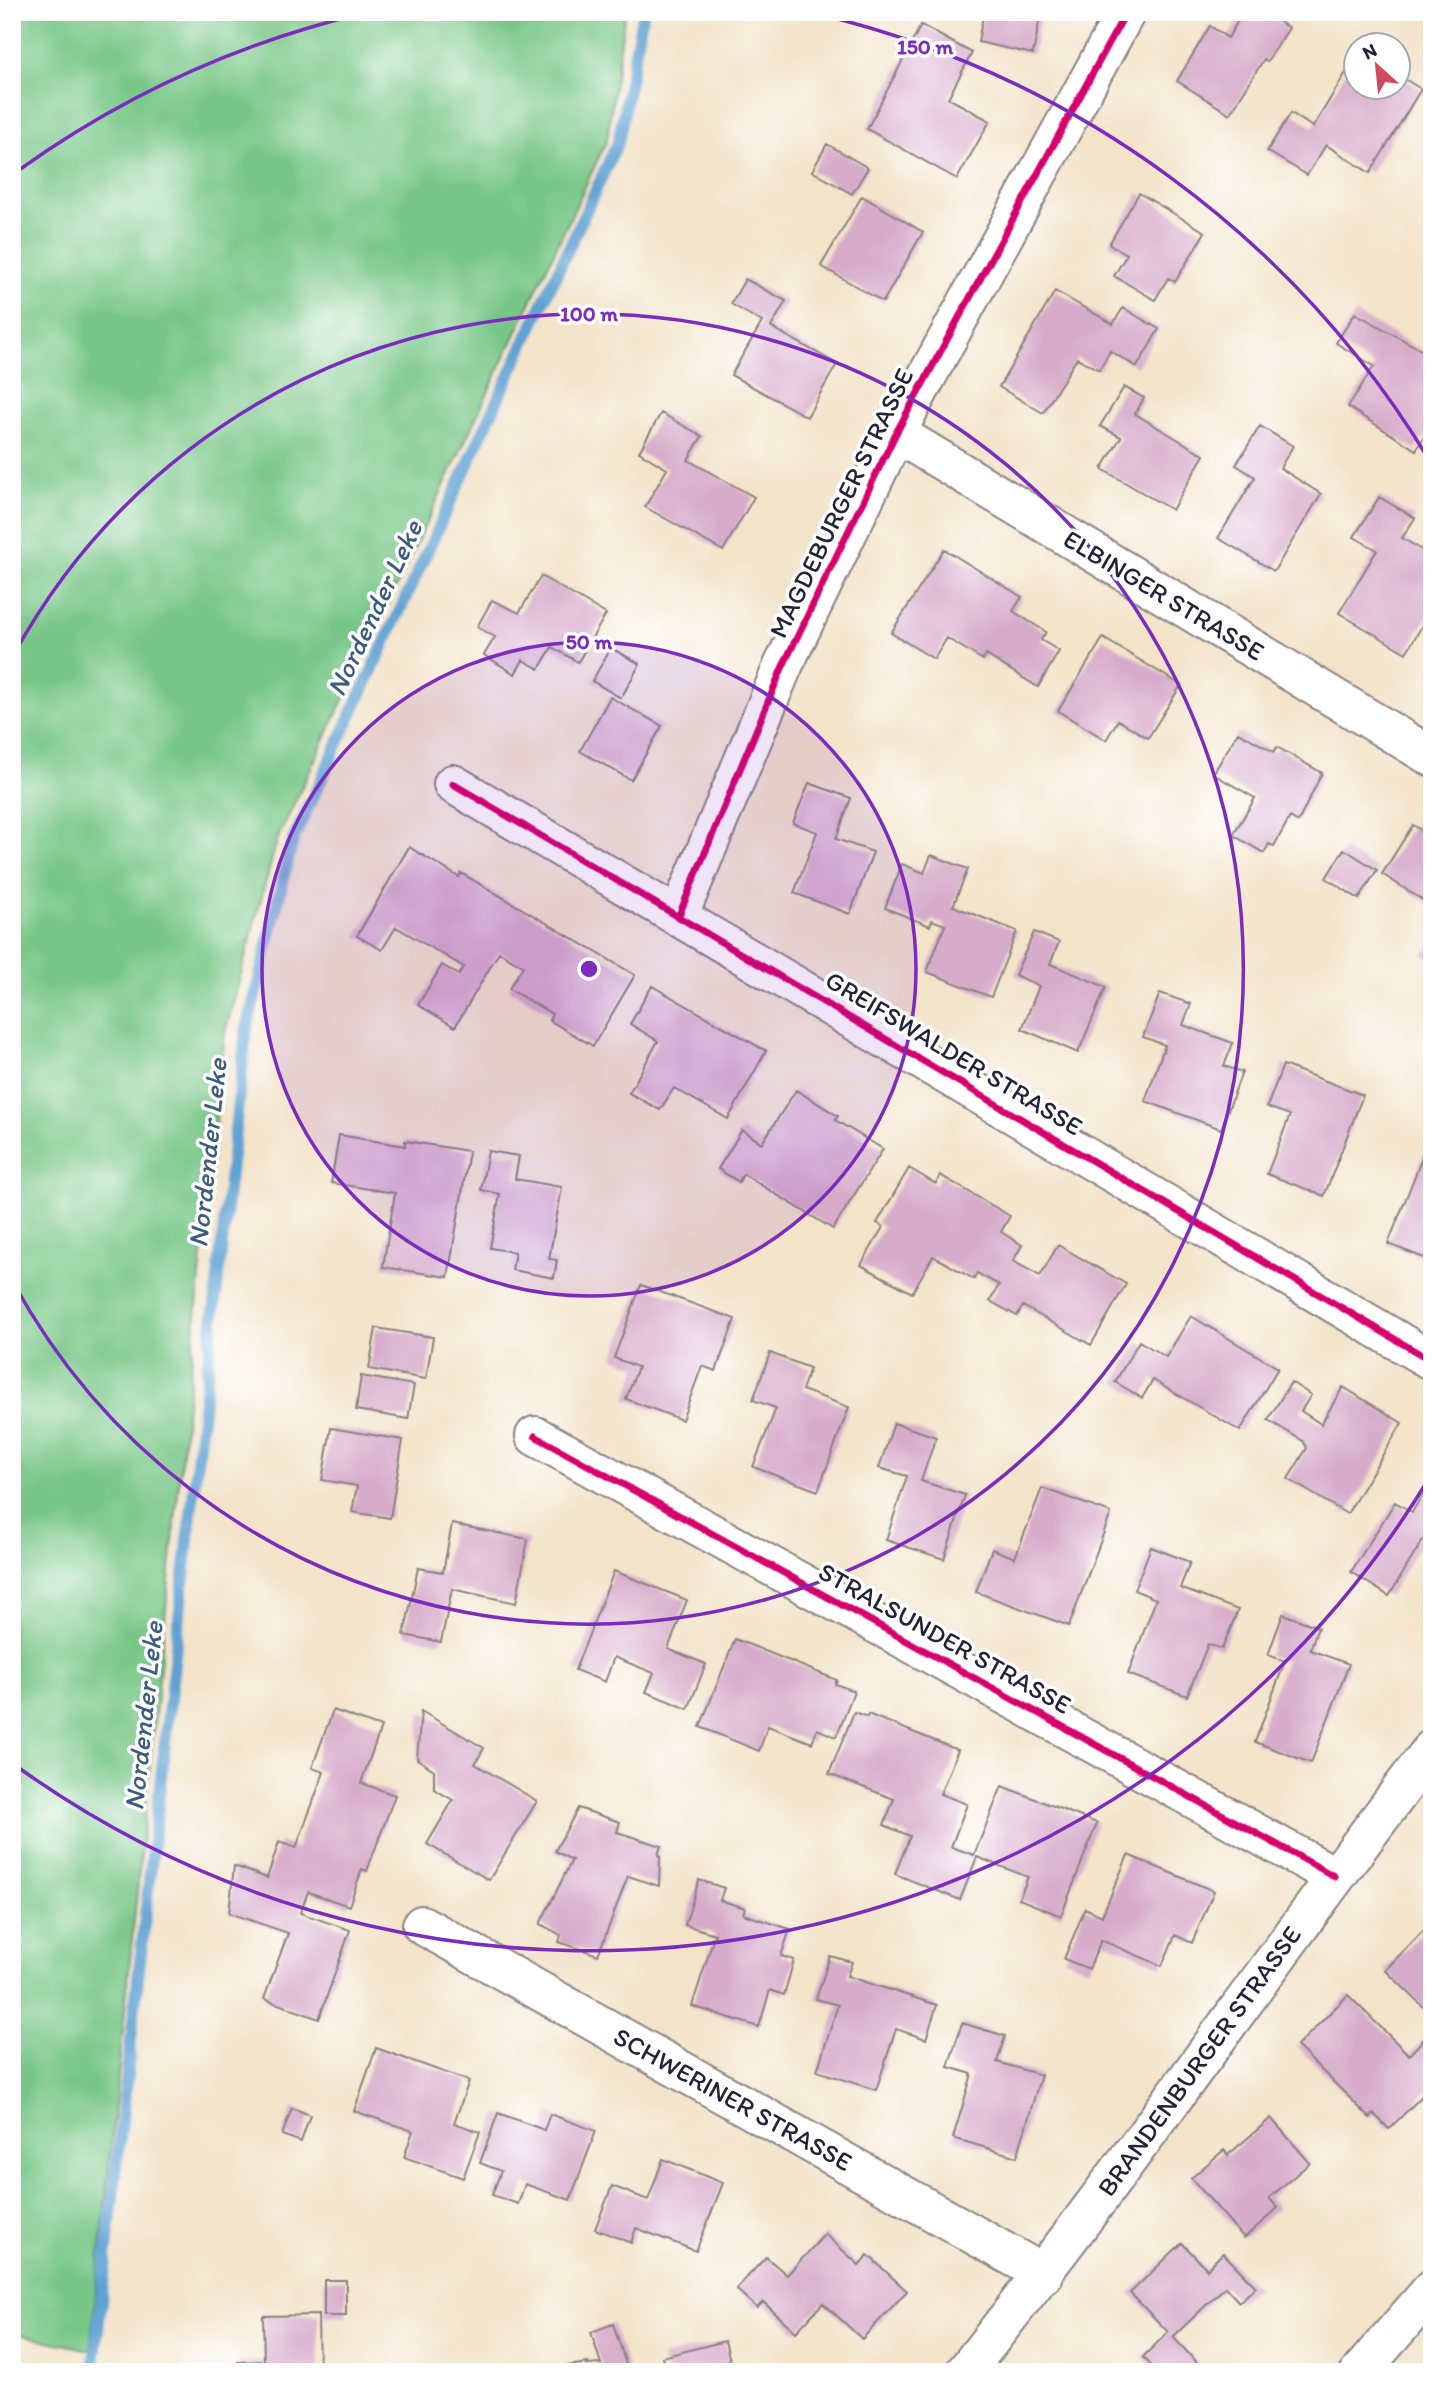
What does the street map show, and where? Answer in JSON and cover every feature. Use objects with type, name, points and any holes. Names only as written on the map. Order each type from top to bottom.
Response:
[{"type":"street","name":"MAGDEBURGER STRASSE","points":[[678,915],[783,666],[896,433],[1126,12]]},
{"type":"street","name":"ELBINGER STRASSE","points":[[896,433],[1432,757]]},
{"type":"street","name":"GREIFSWALDER STRASSE","points":[[453,784],[1432,1361]]},
{"type":"street","name":"STRALSUNDER STRASSE","points":[[535,1436],[1334,1876]]},
{"type":"street","name":"BRANDENBURGER STRASSE","points":[[965,2372],[1044,2274],[1334,1876],[1432,1749]]},
{"type":"street","name":"SCHWERINER STRASSE","points":[[422,1925],[1044,2274]]},
{"type":"street","points":[[1360,2372],[1432,2289]]},
{"type":"green space","points":[[12,12],[625,12],[607,140],[277,840],[225,1033],[90,2350],[12,2333]]},
{"type":"building","points":[[1041,12],[1033,54],[978,42],[983,16],[970,13]]},
{"type":"building","points":[[1243,12],[1264,12],[1289,28],[1267,62],[1264,59],[1230,114],[1177,81],[1210,26],[1228,38]]},
{"type":"building","points":[[921,25],[972,53],[948,98],[990,121],[957,179],[867,129]]},
{"type":"building","points":[[1342,79],[1342,102],[1412,102],[1412,84],[1421,89],[1370,173],[1326,145],[1307,175],[1267,151],[1291,113],[1313,127]]},
{"type":"building","points":[[827,144],[868,168],[852,194],[812,171]]},
{"type":"building","points":[[1139,193],[1205,232],[1175,282],[1168,278],[1155,300],[1114,276],[1127,254],[1109,244]]},
{"type":"building","points":[[862,196],[923,232],[883,302],[821,266]]},
{"type":"building","points":[[745,279],[786,301],[771,327],[837,364],[807,417],[731,375],[762,322],[731,304]]},
{"type":"building","points":[[1055,291],[1113,324],[1123,308],[1159,329],[1137,367],[1110,351],[1099,370],[1077,358],[1043,413],[999,387]]},
{"type":"building","points":[[1355,313],[1432,356],[1432,424],[1416,450],[1348,407],[1374,366],[1336,343]]},
{"type":"building","points":[[1124,387],[1144,398],[1135,414],[1204,455],[1172,510],[1102,469],[1121,437],[1100,426]]},
{"type":"building","points":[[661,413],[702,436],[688,460],[754,497],[723,551],[645,507],[667,469],[639,452]]},
{"type":"building","points":[[1260,426],[1293,446],[1280,468],[1321,494],[1274,571],[1218,538],[1255,477],[1236,465]]},
{"type":"building","points":[[1379,497],[1415,518],[1402,538],[1432,556],[1432,609],[1406,653],[1339,613],[1377,550],[1354,537]]},
{"type":"building","points":[[944,549],[1022,597],[1013,611],[1046,632],[1041,640],[1059,651],[1038,687],[986,655],[983,660],[947,638],[934,659],[891,633]]},
{"type":"building","points":[[541,576],[606,614],[578,662],[552,647],[539,669],[523,660],[515,674],[484,655],[495,637],[477,627],[492,600],[519,613]]},
{"type":"building","points":[[1103,638],[1181,685],[1148,738],[1118,720],[1106,740],[1058,711]]},
{"type":"building","points":[[611,648],[640,664],[621,698],[592,681]]},
{"type":"building","points":[[610,697],[662,726],[631,780],[580,751]]},
{"type":"building","points":[[1238,732],[1274,752],[1277,747],[1322,773],[1298,822],[1290,817],[1274,846],[1269,844],[1264,853],[1233,835],[1255,798],[1213,774]]},
{"type":"building","points":[[809,783],[851,798],[836,839],[873,852],[850,914],[794,893],[817,832],[793,823]]},
{"type":"building","points":[[1413,825],[1432,837],[1432,906],[1382,874]]},
{"type":"building","points":[[409,847],[459,877],[461,873],[635,975],[593,1046],[549,1020],[552,1014],[509,989],[523,966],[499,952],[455,1027],[418,1005],[442,965],[459,975],[464,967],[396,927],[382,950],[357,936]]},
{"type":"building","points":[[1344,849],[1377,870],[1359,899],[1326,878]]},
{"type":"building","points":[[931,855],[968,869],[953,906],[1017,931],[991,997],[927,972],[945,925],[932,920],[930,926],[885,908],[902,864],[924,873]]},
{"type":"building","points":[[1034,932],[1059,942],[1050,964],[1106,987],[1078,1053],[1022,1029],[1039,986],[1015,975]]},
{"type":"building","points":[[1432,941],[1432,960],[1423,955]]},
{"type":"building","points":[[652,986],[766,1051],[728,1119],[674,1088],[660,1110],[629,1093],[658,1041],[630,1024]]},
{"type":"building","points":[[1160,993],[1191,1004],[1183,1025],[1233,1043],[1224,1066],[1242,1072],[1221,1129],[1145,1101],[1165,1045],[1143,1037]]},
{"type":"building","points":[[1283,1065],[1363,1095],[1324,1196],[1267,1174],[1290,1115],[1267,1107]]},
{"type":"building","points":[[796,1090],[838,1116],[835,1120],[883,1149],[833,1229],[743,1174],[739,1182],[718,1169],[742,1130],[762,1143]]},
{"type":"building","points":[[339,1135],[405,1146],[405,1141],[469,1151],[448,1277],[383,1267],[395,1193],[331,1183]]},
{"type":"building","points":[[488,1151],[519,1156],[515,1179],[562,1187],[549,1259],[557,1260],[554,1278],[512,1270],[515,1252],[490,1248],[500,1194],[481,1190]]},
{"type":"building","points":[[1424,1153],[1432,1156],[1432,1261],[1388,1244]]},
{"type":"building","points":[[909,1168],[936,1184],[940,1175],[1010,1216],[1001,1232],[1022,1245],[1013,1261],[1040,1276],[1058,1245],[1126,1284],[1091,1345],[1023,1306],[1017,1316],[990,1301],[999,1285],[977,1273],[974,1279],[933,1256],[912,1293],[861,1265],[883,1227],[877,1223]]},
{"type":"building","points":[[641,1285],[735,1319],[716,1371],[702,1366],[682,1420],[626,1399],[638,1367],[614,1358]]},
{"type":"building","points":[[1191,1316],[1278,1368],[1240,1431],[1153,1380],[1142,1398],[1115,1382],[1139,1341],[1166,1357]]},
{"type":"building","points":[[376,1328],[433,1337],[426,1379],[369,1369]]},
{"type":"building","points":[[770,1353],[810,1368],[802,1390],[849,1407],[818,1491],[753,1467],[776,1408],[753,1400]]},
{"type":"building","points":[[361,1376],[414,1385],[408,1419],[356,1410]]},
{"type":"building","points":[[1291,1382],[1311,1395],[1301,1411],[1321,1424],[1343,1387],[1402,1423],[1347,1514],[1288,1479],[1307,1448],[1303,1441],[1268,1420]]},
{"type":"building","points":[[894,1423],[936,1437],[921,1481],[965,1495],[944,1559],[886,1540],[907,1476],[879,1468]]},
{"type":"building","points":[[331,1428],[403,1440],[390,1518],[352,1512],[357,1486],[322,1480]]},
{"type":"building","points":[[1432,1480],[1432,1535],[1427,1533],[1389,1596],[1351,1572],[1395,1502],[1412,1512]]},
{"type":"building","points":[[1042,1488],[1111,1513],[1069,1626],[976,1592],[992,1549],[1015,1558]]},
{"type":"building","points":[[452,1524],[528,1539],[516,1603],[452,1589],[441,1642],[404,1635],[418,1568],[443,1572]]},
{"type":"building","points":[[1151,1547],[1190,1562],[1180,1588],[1238,1610],[1222,1649],[1208,1644],[1187,1696],[1128,1674],[1156,1599],[1134,1590]]},
{"type":"building","points":[[614,1571],[687,1600],[668,1649],[706,1664],[688,1709],[646,1692],[654,1673],[614,1657],[605,1682],[575,1670]]},
{"type":"building","points":[[1283,1614],[1318,1627],[1310,1650],[1349,1664],[1311,1763],[1255,1742],[1285,1661],[1268,1655]]},
{"type":"building","points":[[735,1639],[837,1680],[835,1684],[854,1691],[836,1737],[817,1729],[812,1743],[768,1726],[759,1751],[700,1727]]},
{"type":"building","points":[[333,1710],[381,1727],[361,1783],[395,1795],[367,1871],[362,1869],[349,1906],[308,1892],[300,1913],[350,1930],[319,2019],[264,1999],[288,1933],[229,1913],[234,1866],[267,1878],[279,1842],[296,1848],[324,1772],[312,1768]]},
{"type":"building","points":[[421,1711],[484,1748],[475,1764],[537,1801],[489,1880],[427,1844],[453,1800],[434,1789],[434,1770],[417,1759]]},
{"type":"building","points":[[854,1712],[867,1717],[868,1714],[958,1750],[940,1794],[967,1804],[951,1847],[974,1855],[1002,1786],[1097,1823],[1061,1916],[1019,1899],[1028,1877],[977,1857],[960,1900],[895,1874],[910,1836],[884,1825],[894,1799],[829,1774]]},
{"type":"building","points":[[578,1808],[620,1822],[617,1832],[661,1846],[658,1855],[659,1886],[628,1876],[598,1955],[559,1942],[561,1935],[540,1924],[572,1860],[555,1851]]},
{"type":"building","points":[[1128,1855],[1214,1891],[1192,1943],[1175,1935],[1162,1966],[1101,1940],[1089,1969],[1064,1959],[1085,1908],[1102,1916]]},
{"type":"building","points":[[699,1880],[724,1888],[720,1900],[745,1908],[743,1914],[790,1929],[781,1956],[794,1960],[784,1995],[770,1990],[759,2027],[692,2006],[715,1934],[685,1925]]},
{"type":"building","points":[[1432,1922],[1432,2015],[1385,1970]]},
{"type":"building","points":[[830,1956],[852,1962],[847,1976],[937,2005],[926,2039],[896,2029],[876,2090],[817,2071],[838,2005],[816,1999]]},
{"type":"building","points":[[1348,1995],[1409,2055],[1423,2040],[1432,2049],[1432,2092],[1429,2089],[1389,2129],[1374,2114],[1370,2118],[1297,2046]]},
{"type":"building","points":[[962,2023],[1005,2036],[997,2062],[1041,2075],[1017,2157],[953,2138],[972,2074],[948,2067]]},
{"type":"building","points":[[376,2048],[469,2081],[454,2123],[480,2132],[463,2178],[404,2157],[413,2131],[354,2111]]},
{"type":"building","points":[[292,2108],[310,2115],[301,2142],[282,2135]]},
{"type":"building","points":[[498,2113],[544,2130],[550,2114],[596,2131],[570,2200],[525,2184],[518,2204],[492,2195],[501,2171],[480,2163]]},
{"type":"building","points":[[1271,2118],[1310,2163],[1269,2198],[1278,2208],[1244,2238],[1191,2178],[1224,2150],[1228,2155]]},
{"type":"building","points":[[663,2159],[723,2183],[696,2251],[636,2228],[631,2243],[595,2229],[612,2186],[648,2200]]},
{"type":"building","points":[[825,2234],[859,2265],[868,2255],[907,2291],[862,2339],[823,2303],[796,2332],[763,2302],[757,2308],[736,2289],[766,2257],[787,2275]]},
{"type":"building","points":[[1182,2243],[1207,2269],[1223,2253],[1256,2287],[1239,2302],[1225,2287],[1173,2337],[1206,2372],[1157,2372],[1143,2357],[1168,2332],[1130,2293]]},
{"type":"building","points":[[324,2280],[346,2280],[346,2316],[324,2316]]},
{"type":"building","points":[[318,2315],[319,2372],[238,2372],[238,2362],[264,2361],[263,2316]]},
{"type":"building","points":[[613,2324],[628,2370],[524,2372],[588,2363],[587,2365],[601,2364],[591,2332]]},
{"type":"building","points":[[725,2341],[733,2372],[666,2372],[662,2357]]},
{"type":"waterway","name":"Nordender Leke","points":[[93,2372],[246,1033],[293,840],[618,142],[643,12]]},
{"type":"cycle path","points":[[679,915],[783,666],[896,433],[1126,12]]},
{"type":"cycle path","points":[[453,784],[1432,1361]]},
{"type":"cycle path","points":[[535,1436],[1334,1876]]}]
